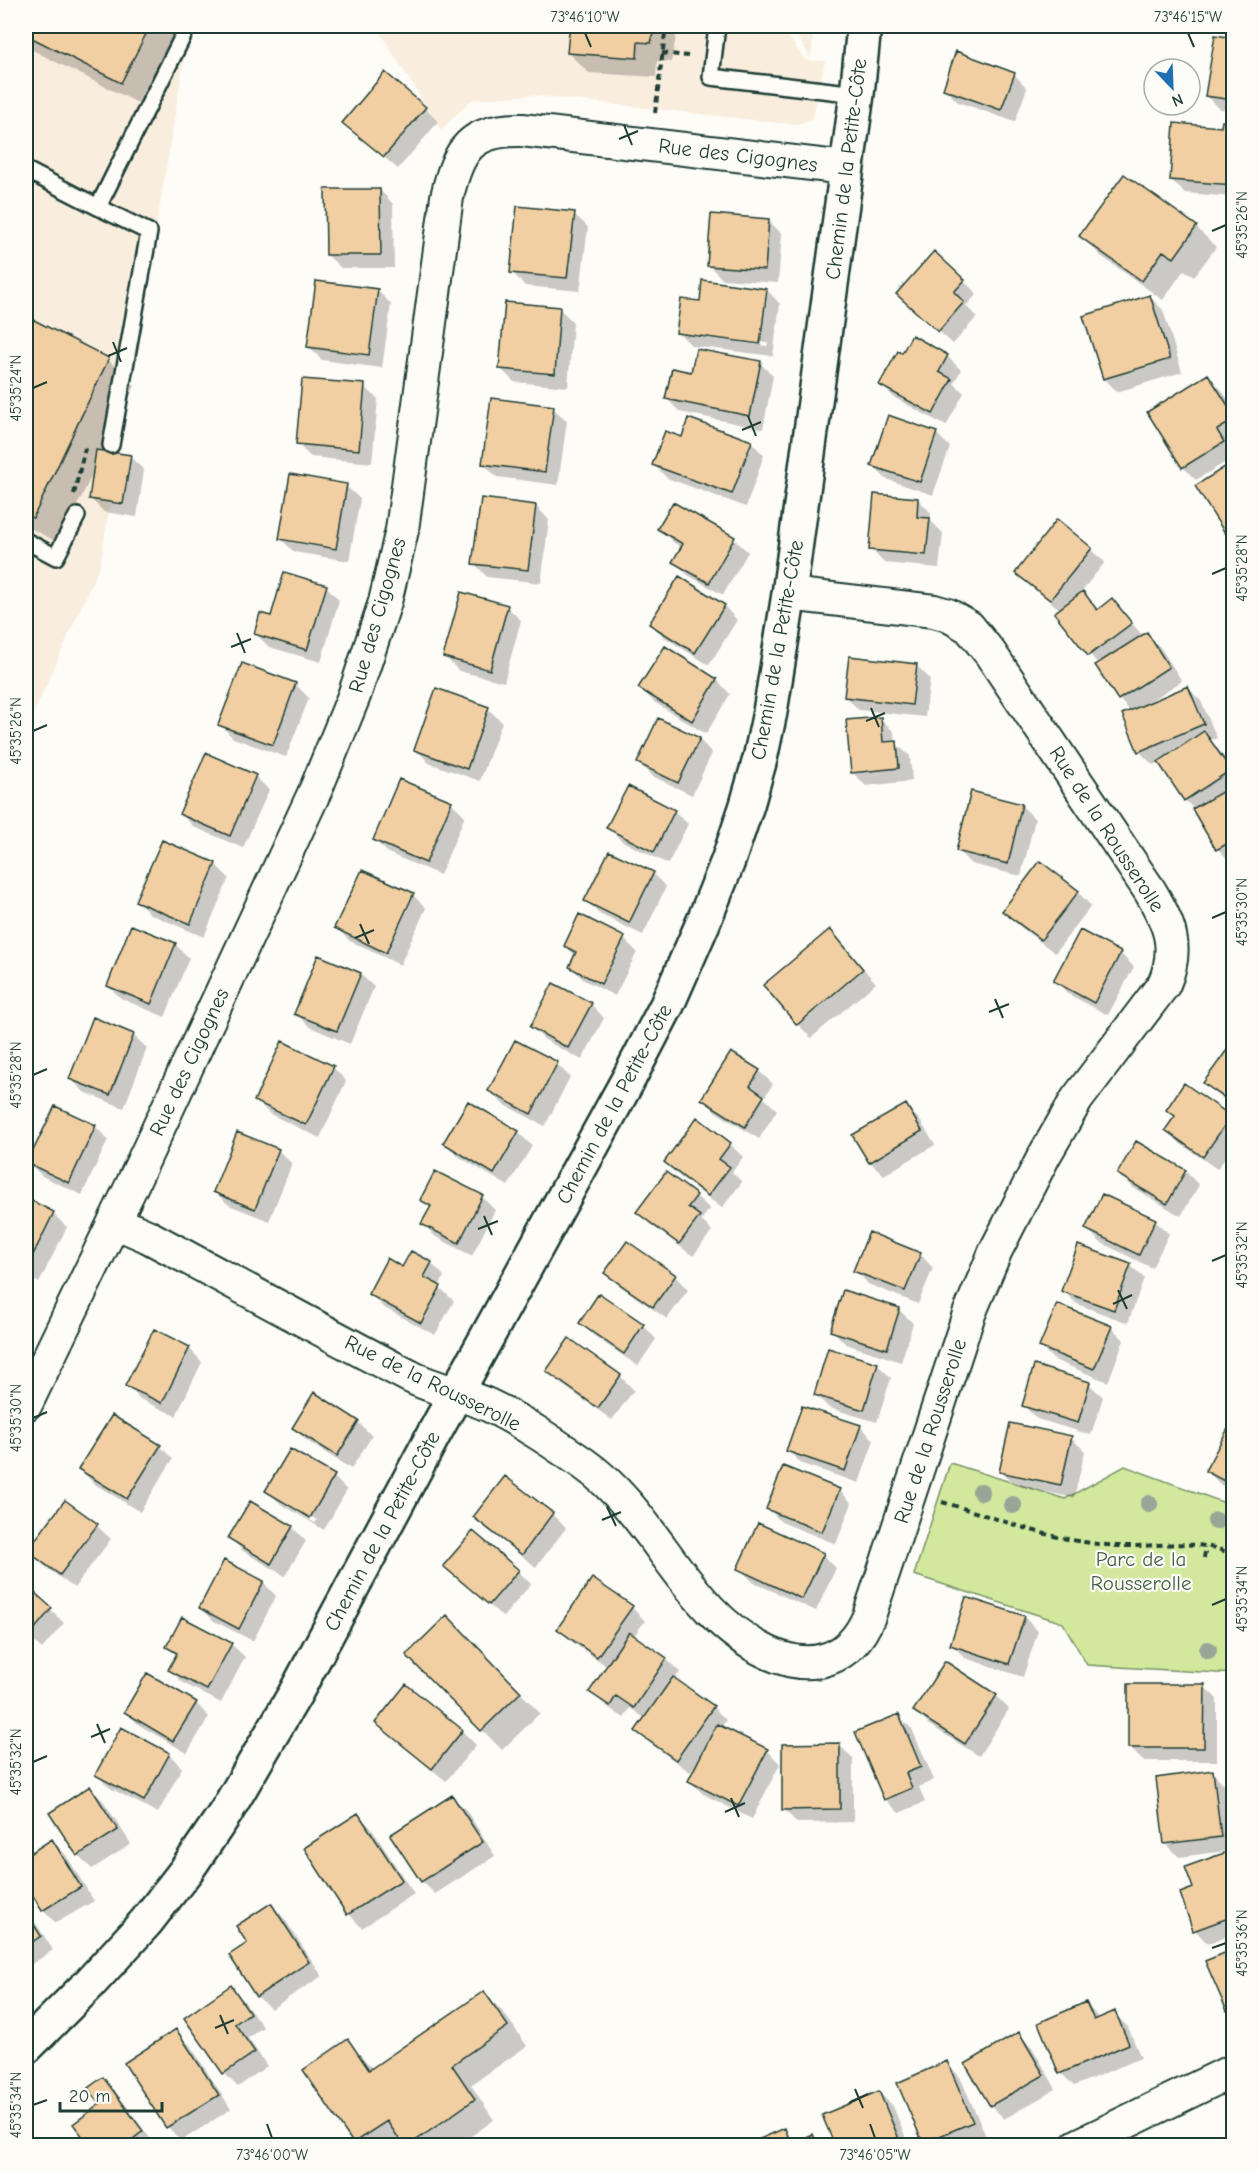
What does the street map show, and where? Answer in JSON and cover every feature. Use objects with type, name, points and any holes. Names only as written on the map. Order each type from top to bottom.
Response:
[{"type":"street","name":"Chemin de la Petite-Côte","points":[[26,2047],[132,1938],[171,1891],[208,1840],[295,1694],[668,1005],[708,912],[747,805],[760,759],[775,685],[857,94],[864,26]]},
{"type":"street","name":"Rue des Cigognes","points":[[26,1404],[115,1222],[343,727],[385,602],[402,530],[447,197],[451,179],[462,155],[475,141],[488,133],[522,130],[846,168]]},
{"type":"street","name":"Rue de la Rousserolle","points":[[115,1222],[147,1236],[412,1377],[504,1413],[600,1476],[628,1503],[710,1611],[768,1653],[794,1662],[819,1661],[838,1654],[857,1638],[869,1616],[969,1314],[1011,1218],[1077,1099],[1156,996],[1169,973],[1173,949],[1167,922],[1155,899],[990,653],[969,627],[934,611],[789,594]]},
{"type":"street","points":[[1077,2145],[1233,2070]]},
{"type":"lane","points":[[98,207],[188,26]]},
{"type":"lane","points":[[717,26],[711,77],[857,94]]},
{"type":"lane","points":[[26,170],[149,232],[111,445]]},
{"type":"lane","points":[[26,541],[56,557],[76,516]]},
{"type":"path","points":[[654,120],[666,26]]},
{"type":"path","points":[[76,516],[74,496],[87,437],[111,445]]},
{"type":"path","points":[[935,1500],[1050,1535],[1082,1542],[1125,1546],[1180,1542],[1224,1550],[1233,1556]]},
{"type":"path","points":[[1204,1558],[1206,1547]]},
{"type":"shaded area","points":[[26,26],[208,26],[187,42],[100,565],[26,731]]},
{"type":"shaded area","points":[[376,26],[781,26],[805,60],[825,61],[813,118],[797,125],[530,95],[471,100],[441,130]]},
{"type":"shaded area","points":[[790,26],[814,26],[811,58]]},
{"type":"green space","name":"Parc de la Rousserolle","points":[[950,1463],[1065,1499],[1125,1466],[1233,1506],[1233,1674],[1087,1665],[1063,1623],[914,1575]]},
{"type":"building","points":[[26,26],[150,26],[121,83],[26,35]]},
{"type":"building","points":[[578,26],[655,26],[651,43],[638,42],[637,58],[567,53],[569,32]]},
{"type":"building","points":[[1215,35],[1234,38],[1234,100],[1205,96]]},
{"type":"building","points":[[956,51],[1015,73],[1001,110],[943,89]]},
{"type":"building","points":[[385,72],[426,107],[384,157],[342,123]]},
{"type":"building","points":[[1222,121],[1234,122],[1234,185],[1170,180],[1174,123],[1221,127]]},
{"type":"building","points":[[1124,174],[1197,226],[1174,258],[1163,251],[1142,281],[1079,236]]},
{"type":"building","points":[[325,189],[380,189],[381,255],[326,255]]},
{"type":"building","points":[[517,206],[575,212],[567,278],[510,273]]},
{"type":"building","points":[[711,214],[769,219],[765,270],[707,266]]},
{"type":"building","points":[[934,251],[965,280],[954,292],[964,302],[938,332],[896,294]]},
{"type":"building","points":[[702,280],[767,289],[760,344],[676,333],[681,299],[700,301]]},
{"type":"building","points":[[316,281],[378,289],[369,355],[307,347]]},
{"type":"building","points":[[1150,295],[1170,359],[1103,379],[1083,316]]},
{"type":"building","points":[[505,302],[560,307],[555,374],[499,369]]},
{"type":"building","points":[[26,316],[109,358],[33,518],[26,515]]},
{"type":"building","points":[[912,335],[948,355],[939,372],[952,379],[933,414],[879,385],[898,351],[902,353]]},
{"type":"building","points":[[696,349],[761,361],[750,416],[665,399],[672,368],[691,372]]},
{"type":"building","points":[[1208,374],[1234,415],[1234,420],[1217,430],[1224,442],[1182,468],[1147,412]]},
{"type":"building","points":[[302,379],[365,384],[359,450],[296,444]]},
{"type":"building","points":[[491,398],[554,406],[545,472],[482,464]]},
{"type":"building","points":[[888,415],[937,432],[920,482],[871,466]]},
{"type":"building","points":[[688,418],[752,441],[732,494],[652,465],[665,431],[682,437]]},
{"type":"building","points":[[96,450],[131,455],[123,504],[89,499]]},
{"type":"building","points":[[1234,461],[1234,528],[1225,533],[1195,486]]},
{"type":"building","points":[[290,474],[347,484],[336,549],[279,539]]},
{"type":"building","points":[[874,494],[918,498],[917,517],[930,518],[926,555],[869,550]]},
{"type":"building","points":[[481,498],[536,505],[528,570],[472,564]]},
{"type":"building","points":[[673,502],[735,537],[709,583],[672,562],[683,544],[657,529]]},
{"type":"building","points":[[1057,519],[1092,548],[1050,600],[1015,573]]},
{"type":"building","points":[[284,572],[327,585],[307,650],[254,634],[260,613],[271,616]]},
{"type":"building","points":[[679,576],[725,605],[695,653],[649,624]]},
{"type":"building","points":[[1083,591],[1097,610],[1112,598],[1132,623],[1088,656],[1054,613]]},
{"type":"building","points":[[461,592],[508,605],[490,670],[443,657]]},
{"type":"building","points":[[1147,632],[1169,667],[1118,700],[1095,665]]},
{"type":"building","points":[[665,646],[717,679],[692,721],[638,688]]},
{"type":"building","points":[[849,656],[917,664],[912,705],[844,697]]},
{"type":"building","points":[[242,663],[296,683],[273,745],[218,725]]},
{"type":"building","points":[[1188,686],[1204,724],[1138,752],[1122,714]]},
{"type":"building","points":[[436,688],[489,707],[467,769],[414,750]]},
{"type":"building","points":[[881,717],[883,742],[897,741],[899,768],[851,773],[846,720]]},
{"type":"building","points":[[658,718],[700,738],[678,783],[637,763]]},
{"type":"building","points":[[1204,731],[1231,770],[1184,801],[1158,762]]},
{"type":"building","points":[[206,753],[256,775],[230,836],[179,814]]},
{"type":"building","points":[[399,779],[452,801],[426,863],[373,840]]},
{"type":"building","points":[[1234,785],[1234,840],[1216,850],[1192,809]]},
{"type":"building","points":[[628,786],[675,810],[654,852],[606,828]]},
{"type":"building","points":[[971,791],[1022,804],[1008,864],[956,851]]},
{"type":"building","points":[[162,840],[216,863],[190,924],[135,901]]},
{"type":"building","points":[[609,851],[654,872],[629,923],[584,901]]},
{"type":"building","points":[[1040,861],[1079,891],[1041,940],[1002,911]]},
{"type":"building","points":[[362,870],[414,893],[386,953],[334,928]]},
{"type":"building","points":[[579,914],[625,937],[601,984],[569,967],[576,952],[564,946]]},
{"type":"building","points":[[131,925],[176,943],[151,1004],[107,986]]},
{"type":"building","points":[[830,929],[863,969],[797,1025],[763,985]]},
{"type":"building","points":[[1080,930],[1121,952],[1094,1003],[1053,981]]},
{"type":"building","points":[[318,955],[361,973],[337,1031],[294,1014]]},
{"type":"building","points":[[553,983],[592,1003],[568,1048],[530,1027]]},
{"type":"building","points":[[93,1017],[134,1034],[110,1095],[69,1079]]},
{"type":"building","points":[[515,1040],[558,1062],[531,1114],[488,1091]]},
{"type":"building","points":[[282,1041],[334,1066],[306,1125],[254,1101]]},
{"type":"building","points":[[1232,1043],[1234,1044],[1234,1104],[1203,1083]]},
{"type":"building","points":[[731,1052],[760,1070],[750,1086],[764,1096],[745,1127],[701,1099]]},
{"type":"building","points":[[1184,1083],[1231,1116],[1203,1157],[1165,1130],[1175,1116],[1166,1110]]},
{"type":"building","points":[[468,1101],[519,1131],[494,1174],[443,1143]]},
{"type":"building","points":[[906,1104],[922,1131],[869,1163],[852,1135]]},
{"type":"building","points":[[55,1106],[96,1125],[69,1183],[27,1163]]},
{"type":"building","points":[[697,1117],[731,1143],[719,1159],[730,1167],[708,1196],[664,1162]]},
{"type":"building","points":[[237,1132],[279,1149],[255,1209],[213,1192]]},
{"type":"building","points":[[1136,1141],[1186,1170],[1167,1204],[1117,1174]]},
{"type":"building","points":[[435,1171],[483,1195],[459,1243],[421,1224],[431,1206],[420,1200]]},
{"type":"building","points":[[666,1172],[697,1195],[688,1207],[700,1216],[679,1244],[636,1212]]},
{"type":"building","points":[[1102,1194],[1156,1219],[1139,1255],[1085,1229]]},
{"type":"building","points":[[26,1198],[54,1212],[26,1269]]},
{"type":"building","points":[[869,1232],[921,1253],[905,1291],[853,1271]]},
{"type":"building","points":[[627,1241],[676,1275],[653,1307],[604,1273]]},
{"type":"building","points":[[1078,1245],[1131,1264],[1114,1310],[1061,1291]]},
{"type":"building","points":[[411,1251],[432,1262],[424,1277],[441,1286],[421,1323],[368,1294],[387,1258],[402,1267]]},
{"type":"building","points":[[843,1290],[900,1308],[887,1349],[830,1331]]},
{"type":"building","points":[[599,1293],[644,1324],[624,1354],[579,1323]]},
{"type":"building","points":[[1057,1304],[1112,1326],[1094,1369],[1039,1347]]},
{"type":"building","points":[[154,1329],[190,1347],[162,1403],[125,1386]]},
{"type":"building","points":[[569,1338],[621,1375],[598,1408],[546,1371]]},
{"type":"building","points":[[828,1348],[878,1363],[864,1410],[814,1395]]},
{"type":"building","points":[[1034,1365],[1090,1382],[1078,1423],[1022,1406]]},
{"type":"building","points":[[314,1392],[359,1421],[337,1456],[292,1428]]},
{"type":"building","points":[[802,1406],[861,1425],[845,1471],[786,1451]]},
{"type":"building","points":[[112,1415],[161,1445],[127,1499],[78,1469]]},
{"type":"building","points":[[1010,1423],[1072,1436],[1061,1485],[999,1472]]},
{"type":"building","points":[[1231,1423],[1234,1425],[1234,1486],[1205,1471]]},
{"type":"building","points":[[290,1449],[335,1475],[310,1518],[265,1491]]},
{"type":"building","points":[[783,1466],[840,1489],[822,1532],[766,1509]]},
{"type":"building","points":[[505,1476],[553,1513],[522,1555],[473,1517]]},
{"type":"building","points":[[65,1500],[98,1524],[60,1575],[27,1551]]},
{"type":"building","points":[[250,1501],[293,1526],[271,1564],[228,1538]]},
{"type":"building","points":[[758,1523],[824,1553],[802,1599],[737,1569]]},
{"type":"building","points":[[473,1531],[519,1570],[489,1605],[443,1566]]},
{"type":"building","points":[[224,1560],[264,1581],[239,1629],[199,1608]]},
{"type":"building","points":[[592,1578],[633,1606],[597,1657],[557,1629]]},
{"type":"building","points":[[26,1585],[52,1608],[28,1637],[26,1635]]},
{"type":"building","points":[[966,1597],[1025,1616],[1009,1664],[950,1645]]},
{"type":"building","points":[[447,1615],[521,1692],[481,1731],[406,1655]]},
{"type":"building","points":[[182,1617],[232,1643],[207,1690],[168,1670],[177,1653],[166,1647]]},
{"type":"building","points":[[629,1632],[667,1658],[634,1708],[616,1696],[610,1706],[589,1692]]},
{"type":"building","points":[[945,1661],[997,1695],[965,1744],[913,1711]]},
{"type":"building","points":[[147,1673],[197,1702],[173,1741],[124,1712]]},
{"type":"building","points":[[673,1677],[714,1706],[676,1760],[635,1731]]},
{"type":"building","points":[[406,1684],[463,1730],[432,1769],[375,1723]]},
{"type":"building","points":[[1128,1684],[1205,1684],[1204,1748],[1128,1748]]},
{"type":"building","points":[[899,1714],[921,1767],[906,1773],[912,1788],[884,1800],[855,1732]]},
{"type":"building","points":[[717,1724],[768,1749],[738,1806],[688,1781]]},
{"type":"building","points":[[121,1727],[170,1753],[144,1801],[95,1775]]},
{"type":"building","points":[[840,1743],[840,1809],[782,1810],[782,1744]]},
{"type":"building","points":[[1213,1770],[1221,1837],[1164,1844],[1156,1778]]},
{"type":"building","points":[[90,1786],[118,1830],[77,1856],[49,1813]]},
{"type":"building","points":[[452,1795],[483,1842],[421,1882],[390,1835]]},
{"type":"building","points":[[358,1813],[402,1880],[347,1915],[304,1848]]},
{"type":"building","points":[[52,1839],[81,1887],[42,1911],[26,1884],[26,1856]]},
{"type":"building","points":[[1227,1852],[1234,1871],[1234,1916],[1193,1931],[1180,1893],[1193,1888],[1185,1867]]},
{"type":"building","points":[[271,1903],[309,1962],[256,1997],[229,1955],[247,1943],[236,1926]]},
{"type":"building","points":[[26,1912],[41,1936],[26,1946]]},
{"type":"building","points":[[1234,1949],[1234,2008],[1227,2011],[1205,1961]]},
{"type":"building","points":[[231,1985],[250,2013],[235,2024],[255,2052],[223,2074],[184,2018]]},
{"type":"building","points":[[484,1991],[508,2026],[452,2065],[475,2099],[408,2146],[404,2146],[387,2121],[353,2143],[303,2070],[348,2039],[369,2070]]},
{"type":"building","points":[[1086,2002],[1094,2020],[1115,2011],[1129,2044],[1059,2074],[1038,2023]]},
{"type":"building","points":[[176,2029],[219,2095],[166,2128],[124,2063]]},
{"type":"building","points":[[1019,2032],[1044,2075],[990,2106],[965,2064]]},
{"type":"building","points":[[947,2061],[973,2122],[923,2143],[897,2083]]},
{"type":"building","points":[[103,2077],[143,2131],[124,2146],[90,2146],[73,2124],[100,2104],[88,2088]]},
{"type":"building","points":[[879,2091],[902,2146],[835,2146],[822,2115]]},
{"type":"building","points":[[785,2128],[791,2144],[813,2134],[818,2146],[757,2146],[755,2141]]}]
